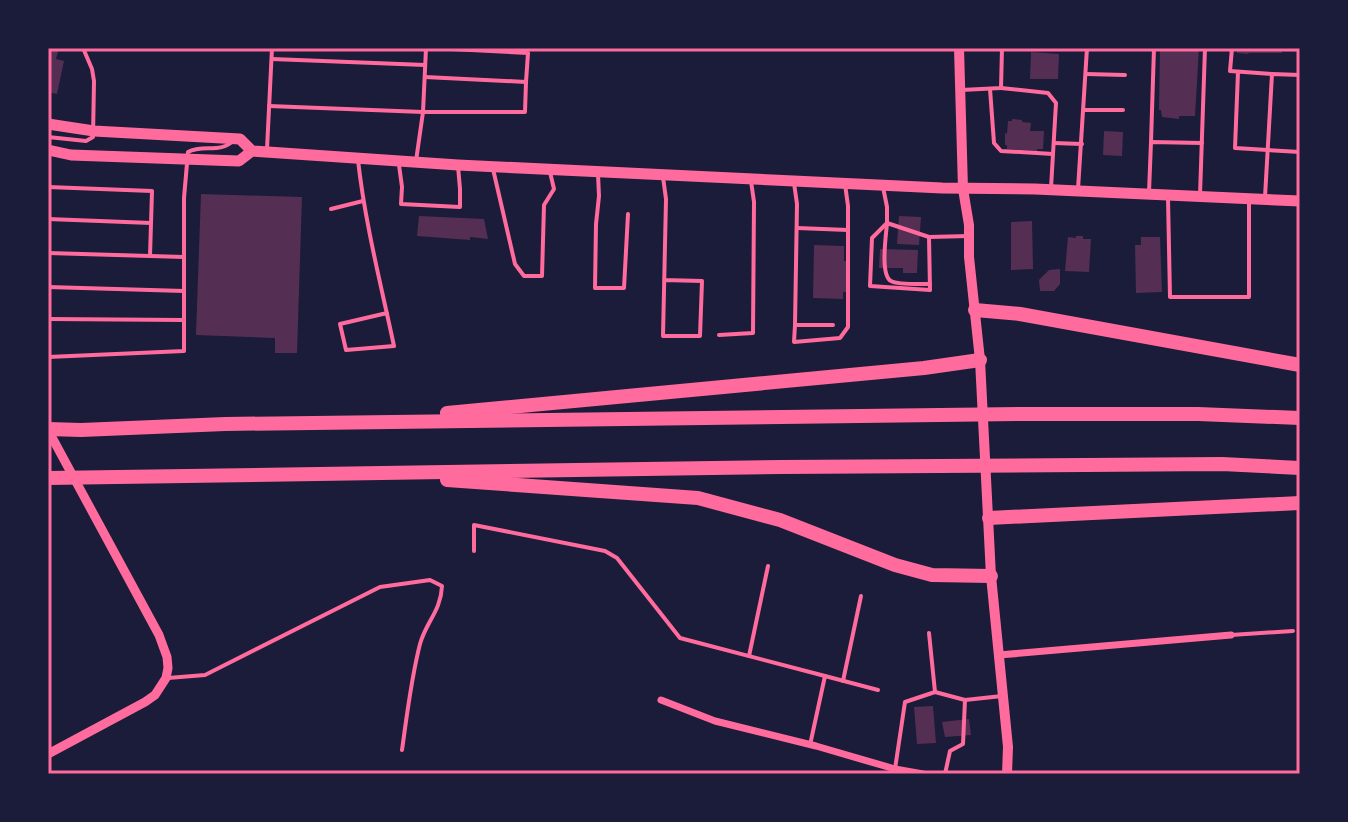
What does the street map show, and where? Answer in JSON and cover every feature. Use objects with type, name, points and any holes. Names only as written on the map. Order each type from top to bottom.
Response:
[{"type":"highway","points":[[975,310],[1020,314],[1300,365]]},
{"type":"highway","points":[[354,422],[924,368],[980,360]]},
{"type":"highway","points":[[48,430],[225,424],[1019,414],[1198,414],[1300,418]]},
{"type":"highway","points":[[48,478],[781,467],[1222,464],[1300,468]]},
{"type":"highway","points":[[323,474],[698,498],[780,520],[895,565],[932,575],[991,576]]},
{"type":"highway","points":[[989,518],[1300,503]]},
{"type":"main road","points":[[959,48],[963,189],[980,360],[991,576],[1008,747],[1007,774]]},
{"type":"main road","points":[[48,124],[94,131],[240,139],[252,151],[399,162],[963,189],[1300,201]]},
{"type":"main road","points":[[48,150],[71,155],[239,161],[252,151]]},
{"type":"street","points":[[48,430],[164,646],[168,668],[166,678],[155,695],[48,754]]},
{"type":"street","points":[[999,655],[1231,635]]},
{"type":"street","points":[[661,700],[715,721],[810,745],[894,771],[923,774]]},
{"type":"lane","points":[[48,137],[86,141],[93,137],[94,81],[83,48]]},
{"type":"lane","points":[[267,152],[272,48]]},
{"type":"lane","points":[[269,106],[423,112],[525,112],[528,53],[429,48],[425,65],[423,112],[416,163]]},
{"type":"lane","points":[[1001,88],[1002,48]]},
{"type":"lane","points":[[1078,191],[1087,48]]},
{"type":"lane","points":[[1149,195],[1154,48]]},
{"type":"lane","points":[[1200,197],[1205,48]]},
{"type":"lane","points":[[1232,48],[1230,71],[1300,75]]},
{"type":"lane","points":[[272,59],[425,65]]},
{"type":"lane","points":[[1238,72],[1235,148],[1300,152]]},
{"type":"lane","points":[[1086,74],[1125,75]]},
{"type":"lane","points":[[1265,200],[1272,74]]},
{"type":"lane","points":[[425,77],[526,82]]},
{"type":"lane","points":[[961,90],[1001,88],[1048,93],[1053,98],[1056,103],[1051,190]]},
{"type":"lane","points":[[990,89],[994,143],[1001,151],[1053,154]]},
{"type":"lane","points":[[1084,110],[1123,110]]},
{"type":"lane","points":[[48,357],[184,351],[186,160],[191,150],[224,148],[235,139]]},
{"type":"lane","points":[[1151,142],[1202,143]]},
{"type":"lane","points":[[1054,143],[1082,144]]},
{"type":"lane","points":[[358,158],[363,201],[387,313],[394,346],[346,350],[340,324],[387,313]]},
{"type":"lane","points":[[399,162],[401,204],[460,207],[458,165]]},
{"type":"lane","points":[[492,167],[515,264],[524,276],[542,276],[544,205],[554,189],[549,169]]},
{"type":"lane","points":[[598,172],[595,288],[624,288],[628,214]]},
{"type":"lane","points":[[663,175],[666,199],[664,280],[663,336],[700,336],[702,281],[664,280]]},
{"type":"lane","points":[[719,335],[753,333],[754,202],[751,179]]},
{"type":"lane","points":[[794,181],[797,204],[794,342],[840,338],[848,327],[845,183]]},
{"type":"lane","points":[[883,185],[887,207],[884,270],[887,279],[930,284]]},
{"type":"lane","points":[[48,187],[152,191],[150,256]]},
{"type":"lane","points":[[1168,196],[1170,297],[1249,297],[1249,199]]},
{"type":"lane","points":[[331,209],[363,201]]},
{"type":"lane","points":[[48,219],[151,223]]},
{"type":"lane","points":[[887,223],[929,237],[969,236]]},
{"type":"lane","points":[[887,223],[872,238],[870,286],[930,290],[929,237]]},
{"type":"lane","points":[[797,228],[848,230]]},
{"type":"lane","points":[[48,253],[184,257]]},
{"type":"lane","points":[[48,287],[184,291]]},
{"type":"lane","points":[[48,319],[184,320]]},
{"type":"lane","points":[[795,325],[833,325]]},
{"type":"lane","points":[[474,551],[474,525],[605,551],[617,558],[680,638],[878,690]]},
{"type":"lane","points":[[749,656],[768,566]]},
{"type":"lane","points":[[166,678],[205,675],[380,587],[430,580],[442,586],[441,601],[421,640],[402,750]]},
{"type":"lane","points":[[843,681],[861,596]]},
{"type":"lane","points":[[1231,635],[1293,631]]},
{"type":"lane","points":[[929,633],[935,692]]},
{"type":"lane","points":[[810,745],[825,676]]},
{"type":"lane","points":[[894,771],[905,702],[935,692],[965,700],[1003,696]]},
{"type":"lane","points":[[945,774],[950,751],[963,744],[965,700]]},
{"type":"building","points":[[48,48],[59,48],[56,59],[64,61],[57,94],[48,92]]},
{"type":"building","points":[[1160,48],[1199,48],[1195,116],[1179,116],[1179,119],[1162,117],[1159,110]]},
{"type":"building","points":[[1237,48],[1300,48],[1300,52],[1248,54],[1237,53]]},
{"type":"building","points":[[1031,52],[1059,54],[1058,79],[1030,79]]},
{"type":"building","points":[[1008,121],[1031,123],[1030,131],[1044,131],[1043,149],[1007,149],[1005,133]]},
{"type":"building","points":[[1104,131],[1123,132],[1122,156],[1103,155]]},
{"type":"building","points":[[201,194],[302,197],[297,353],[275,353],[275,338],[196,335]]},
{"type":"building","points":[[419,216],[484,219],[488,239],[417,236]]},
{"type":"building","points":[[899,216],[921,217],[919,245],[897,244]]},
{"type":"building","points":[[1032,221],[1033,269],[1011,270],[1011,222]]},
{"type":"building","points":[[1068,237],[1091,239],[1089,272],[1065,271]]},
{"type":"building","points":[[1141,237],[1160,237],[1162,292],[1136,293],[1135,245],[1141,245]]},
{"type":"building","points":[[814,245],[844,246],[844,261],[848,261],[847,292],[843,292],[843,299],[813,298]]},
{"type":"building","points":[[880,249],[918,250],[917,273],[903,273],[903,268],[879,268]]},
{"type":"building","points":[[1060,269],[1060,284],[1054,291],[1040,291],[1039,280],[1049,270]]},
{"type":"building","points":[[933,706],[936,743],[917,744],[914,707]]},
{"type":"building","points":[[969,719],[971,735],[945,737],[942,722]]}]
